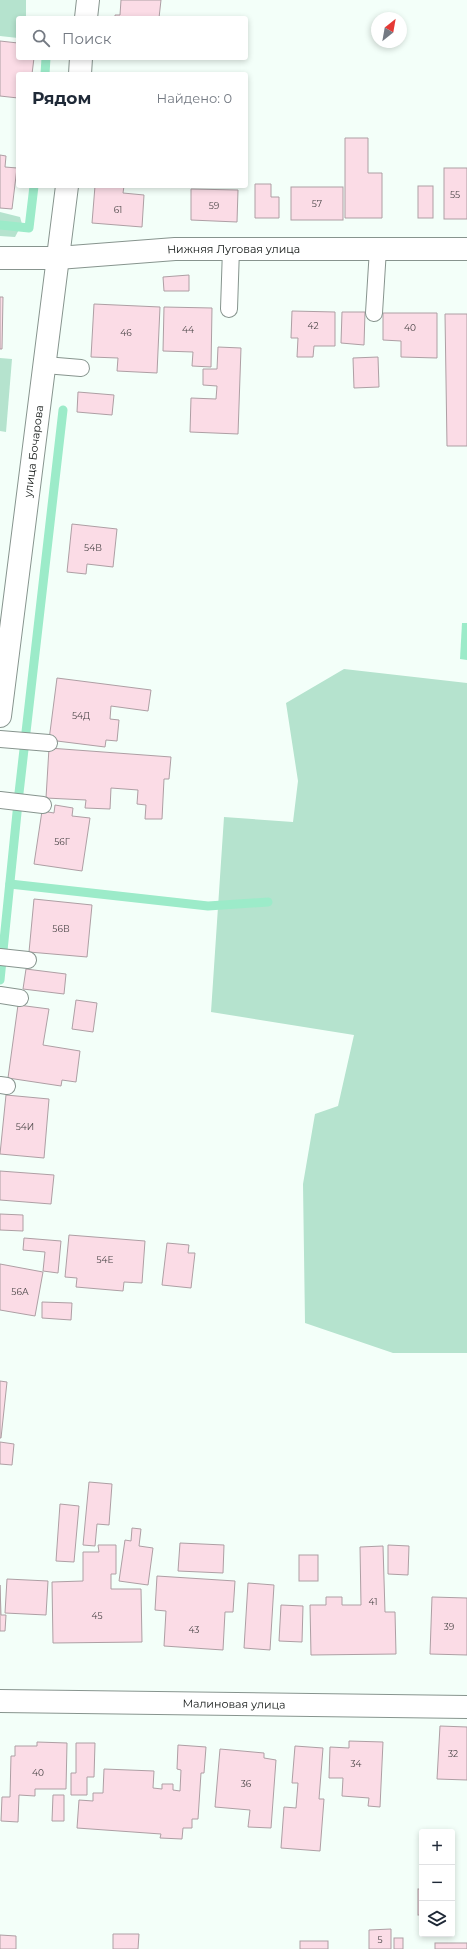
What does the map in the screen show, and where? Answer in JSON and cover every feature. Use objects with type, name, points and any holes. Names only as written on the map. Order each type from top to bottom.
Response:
[{"type":"street","points":[[86,16],[88,0]]},
{"type":"street","points":[[80,72],[81,60]]},
{"type":"street","name":"улица Бочарова","points":[[0,716],[67,188]]},
{"type":"street","name":"Нижняя Луговая улица","points":[[0,258],[58,258],[175,249],[467,249]]},
{"type":"street","name":"Малиновая улица","points":[[0,1701],[467,1707]]},
{"type":"lane","points":[[229,308],[231,249]]},
{"type":"lane","points":[[374,312],[378,249]]},
{"type":"lane","points":[[45,365],[81,368]]},
{"type":"lane","points":[[0,739],[49,744]]},
{"type":"lane","points":[[0,800],[43,805]]},
{"type":"lane","points":[[0,957],[28,960]]},
{"type":"lane","points":[[0,995],[20,998]]},
{"type":"shaded area","points":[[0,0],[26,0],[26,16],[16,16],[16,38],[0,36]]},
{"type":"shaded area","points":[[0,212],[20,217],[22,224],[15,237],[0,236]]},
{"type":"shaded area","points":[[0,358],[12,359],[6,432],[0,431]]},
{"type":"shaded area","points":[[462,623],[467,623],[467,660],[460,659]]},
{"type":"shaded area","points":[[344,669],[467,683],[467,1353],[393,1353],[305,1323],[303,1184],[315,1114],[338,1106],[354,1035],[211,1012],[224,817],[293,822],[298,781],[286,703]]},
{"type":"building","points":[[121,0],[161,0],[159,16],[115,16],[120,15]]},
{"type":"building","points":[[0,41],[16,43],[16,60],[34,60],[32,72],[16,72],[16,98],[0,96]]},
{"type":"building","points":[[345,138],[368,138],[368,173],[382,173],[382,218],[345,218]]},
{"type":"building","points":[[0,155],[6,156],[5,167],[16,168],[16,176],[12,209],[0,208]]},
{"type":"building","points":[[444,168],[467,168],[467,219],[444,219]]},
{"type":"building","points":[[255,184],[271,184],[271,197],[279,197],[279,218],[255,218]]},
{"type":"building","points":[[418,186],[433,186],[433,218],[418,218]]},
{"type":"building","points":[[291,187],[343,187],[343,220],[291,220]]},
{"type":"building","points":[[95,188],[124,188],[123,193],[144,195],[142,227],[92,223]]},
{"type":"building","points":[[191,189],[238,190],[237,222],[191,220]]},
{"type":"building","points":[[189,275],[189,291],[164,291],[163,277]]},
{"type":"building","points":[[0,297],[3,297],[2,349],[0,349]]},
{"type":"building","points":[[94,304],[160,307],[157,373],[117,371],[118,358],[91,357]]},
{"type":"building","points":[[164,307],[212,308],[211,367],[192,366],[193,352],[163,351]]},
{"type":"building","points":[[292,311],[335,312],[335,346],[314,346],[313,357],[297,357],[298,338],[291,338]]},
{"type":"building","points":[[342,312],[365,312],[364,345],[341,343]]},
{"type":"building","points":[[383,313],[437,313],[437,358],[401,357],[401,341],[383,340]]},
{"type":"building","points":[[445,314],[467,314],[467,446],[447,446]]},
{"type":"building","points":[[218,347],[241,348],[238,434],[190,432],[191,398],[216,399],[217,386],[203,385],[203,369],[217,369]]},
{"type":"building","points":[[378,357],[379,387],[354,388],[353,358]]},
{"type":"building","points":[[78,392],[114,395],[112,415],[77,412]]},
{"type":"building","points":[[72,524],[117,529],[113,567],[87,564],[86,574],[67,572]]},
{"type":"building","points":[[57,678],[151,690],[148,711],[111,706],[110,719],[119,720],[117,741],[106,740],[105,747],[49,740]]},
{"type":"building","points":[[49,748],[171,757],[169,779],[164,779],[162,819],[145,819],[146,805],[137,804],[138,790],[111,788],[110,809],[85,808],[86,800],[46,798]]},
{"type":"building","points":[[55,805],[73,808],[72,816],[90,818],[82,871],[34,864],[42,811],[54,813]]},
{"type":"building","points":[[34,899],[92,905],[87,957],[29,952]]},
{"type":"building","points":[[26,969],[66,974],[64,994],[23,989]]},
{"type":"building","points":[[76,1000],[97,1003],[93,1032],[72,1029]]},
{"type":"building","points":[[18,1005],[49,1009],[43,1045],[80,1051],[76,1082],[62,1080],[61,1086],[8,1078]]},
{"type":"building","points":[[6,1095],[49,1099],[44,1158],[0,1154]]},
{"type":"building","points":[[0,1171],[54,1175],[51,1204],[0,1200]]},
{"type":"building","points":[[0,1214],[23,1215],[23,1231],[0,1230]]},
{"type":"building","points":[[69,1235],[145,1241],[142,1283],[124,1282],[123,1291],[76,1287],[77,1278],[65,1277]]},
{"type":"building","points":[[24,1238],[61,1241],[58,1273],[43,1271],[45,1252],[23,1250]]},
{"type":"building","points":[[167,1243],[189,1245],[188,1253],[195,1253],[191,1288],[162,1285]]},
{"type":"building","points":[[0,1264],[43,1272],[35,1316],[0,1310]]},
{"type":"building","points":[[42,1302],[72,1303],[71,1320],[42,1318]]},
{"type":"building","points":[[0,1381],[7,1382],[1,1438],[0,1438]]},
{"type":"building","points":[[0,1442],[14,1444],[12,1465],[0,1464]]},
{"type":"building","points":[[89,1482],[112,1484],[109,1525],[97,1524],[95,1546],[83,1545]]},
{"type":"building","points":[[60,1504],[79,1506],[74,1562],[56,1561]]},
{"type":"building","points":[[132,1528],[141,1529],[139,1546],[153,1548],[148,1585],[119,1581],[125,1540],[131,1541]]},
{"type":"building","points":[[180,1543],[224,1545],[223,1573],[178,1571]]},
{"type":"building","points":[[98,1545],[116,1545],[116,1574],[111,1574],[111,1589],[141,1589],[142,1642],[53,1643],[52,1582],[83,1581],[83,1552],[99,1552]]},
{"type":"building","points":[[388,1545],[409,1546],[408,1575],[388,1574]]},
{"type":"building","points":[[383,1546],[385,1612],[395,1612],[396,1654],[311,1655],[310,1605],[326,1605],[326,1597],[342,1597],[342,1605],[361,1605],[360,1547]]},
{"type":"building","points":[[299,1555],[318,1555],[318,1581],[299,1581]]},
{"type":"building","points":[[157,1576],[235,1581],[233,1612],[225,1612],[223,1650],[164,1646],[166,1611],[155,1610]]},
{"type":"building","points":[[7,1579],[48,1581],[46,1615],[5,1613]]},
{"type":"building","points":[[248,1583],[274,1585],[270,1650],[244,1648]]},
{"type":"building","points":[[0,1585],[1,1615],[6,1615],[5,1631],[0,1631]]},
{"type":"building","points":[[432,1597],[467,1598],[467,1655],[430,1654]]},
{"type":"building","points":[[281,1605],[303,1606],[302,1642],[279,1641]]},
{"type":"building","points":[[440,1726],[467,1727],[467,1780],[437,1779]]},
{"type":"building","points":[[349,1741],[383,1742],[380,1807],[368,1806],[369,1798],[342,1796],[343,1778],[329,1778],[330,1747],[349,1748]]},
{"type":"building","points":[[37,1742],[67,1743],[66,1789],[35,1789],[35,1796],[19,1795],[18,1822],[1,1821],[2,1797],[10,1797],[11,1756],[15,1756],[15,1746],[37,1746]]},
{"type":"building","points":[[76,1743],[95,1743],[94,1777],[87,1777],[87,1795],[71,1795],[71,1773],[76,1773]]},
{"type":"building","points":[[178,1745],[206,1747],[204,1773],[201,1773],[198,1819],[192,1819],[192,1828],[183,1828],[182,1839],[160,1838],[161,1834],[77,1828],[79,1800],[93,1801],[93,1793],[103,1793],[104,1769],[154,1771],[153,1788],[162,1789],[162,1784],[173,1784],[173,1790],[180,1791],[181,1770],[177,1769]]},
{"type":"building","points":[[295,1746],[323,1748],[319,1799],[324,1799],[320,1851],[281,1848],[284,1807],[296,1808],[298,1783],[292,1783]]},
{"type":"building","points":[[220,1749],[264,1753],[264,1758],[276,1760],[271,1828],[248,1827],[250,1810],[215,1807]]},
{"type":"building","points":[[53,1795],[64,1795],[64,1821],[52,1821]]},
{"type":"building","points":[[418,1889],[419,1889],[419,1915]]},
{"type":"building","points":[[391,1929],[391,1949],[369,1949],[369,1930]]},
{"type":"building","points":[[113,1934],[139,1934],[138,1949],[113,1949]]},
{"type":"building","points":[[0,1935],[16,1936],[16,1949],[0,1949]]},
{"type":"building","points":[[394,1938],[403,1938],[403,1949],[394,1949]]},
{"type":"building","points":[[300,1941],[328,1941],[328,1949],[300,1949]]},
{"type":"building","points":[[435,1943],[467,1943],[467,1949],[435,1949]]},
{"type":"waterway","points":[[45,72],[46,60]]},
{"type":"waterway","points":[[0,225],[29,228],[34,188]]},
{"type":"waterway","points":[[0,980],[19,793],[63,410]]},
{"type":"waterway","points":[[10,884],[208,906],[268,902]]}]
